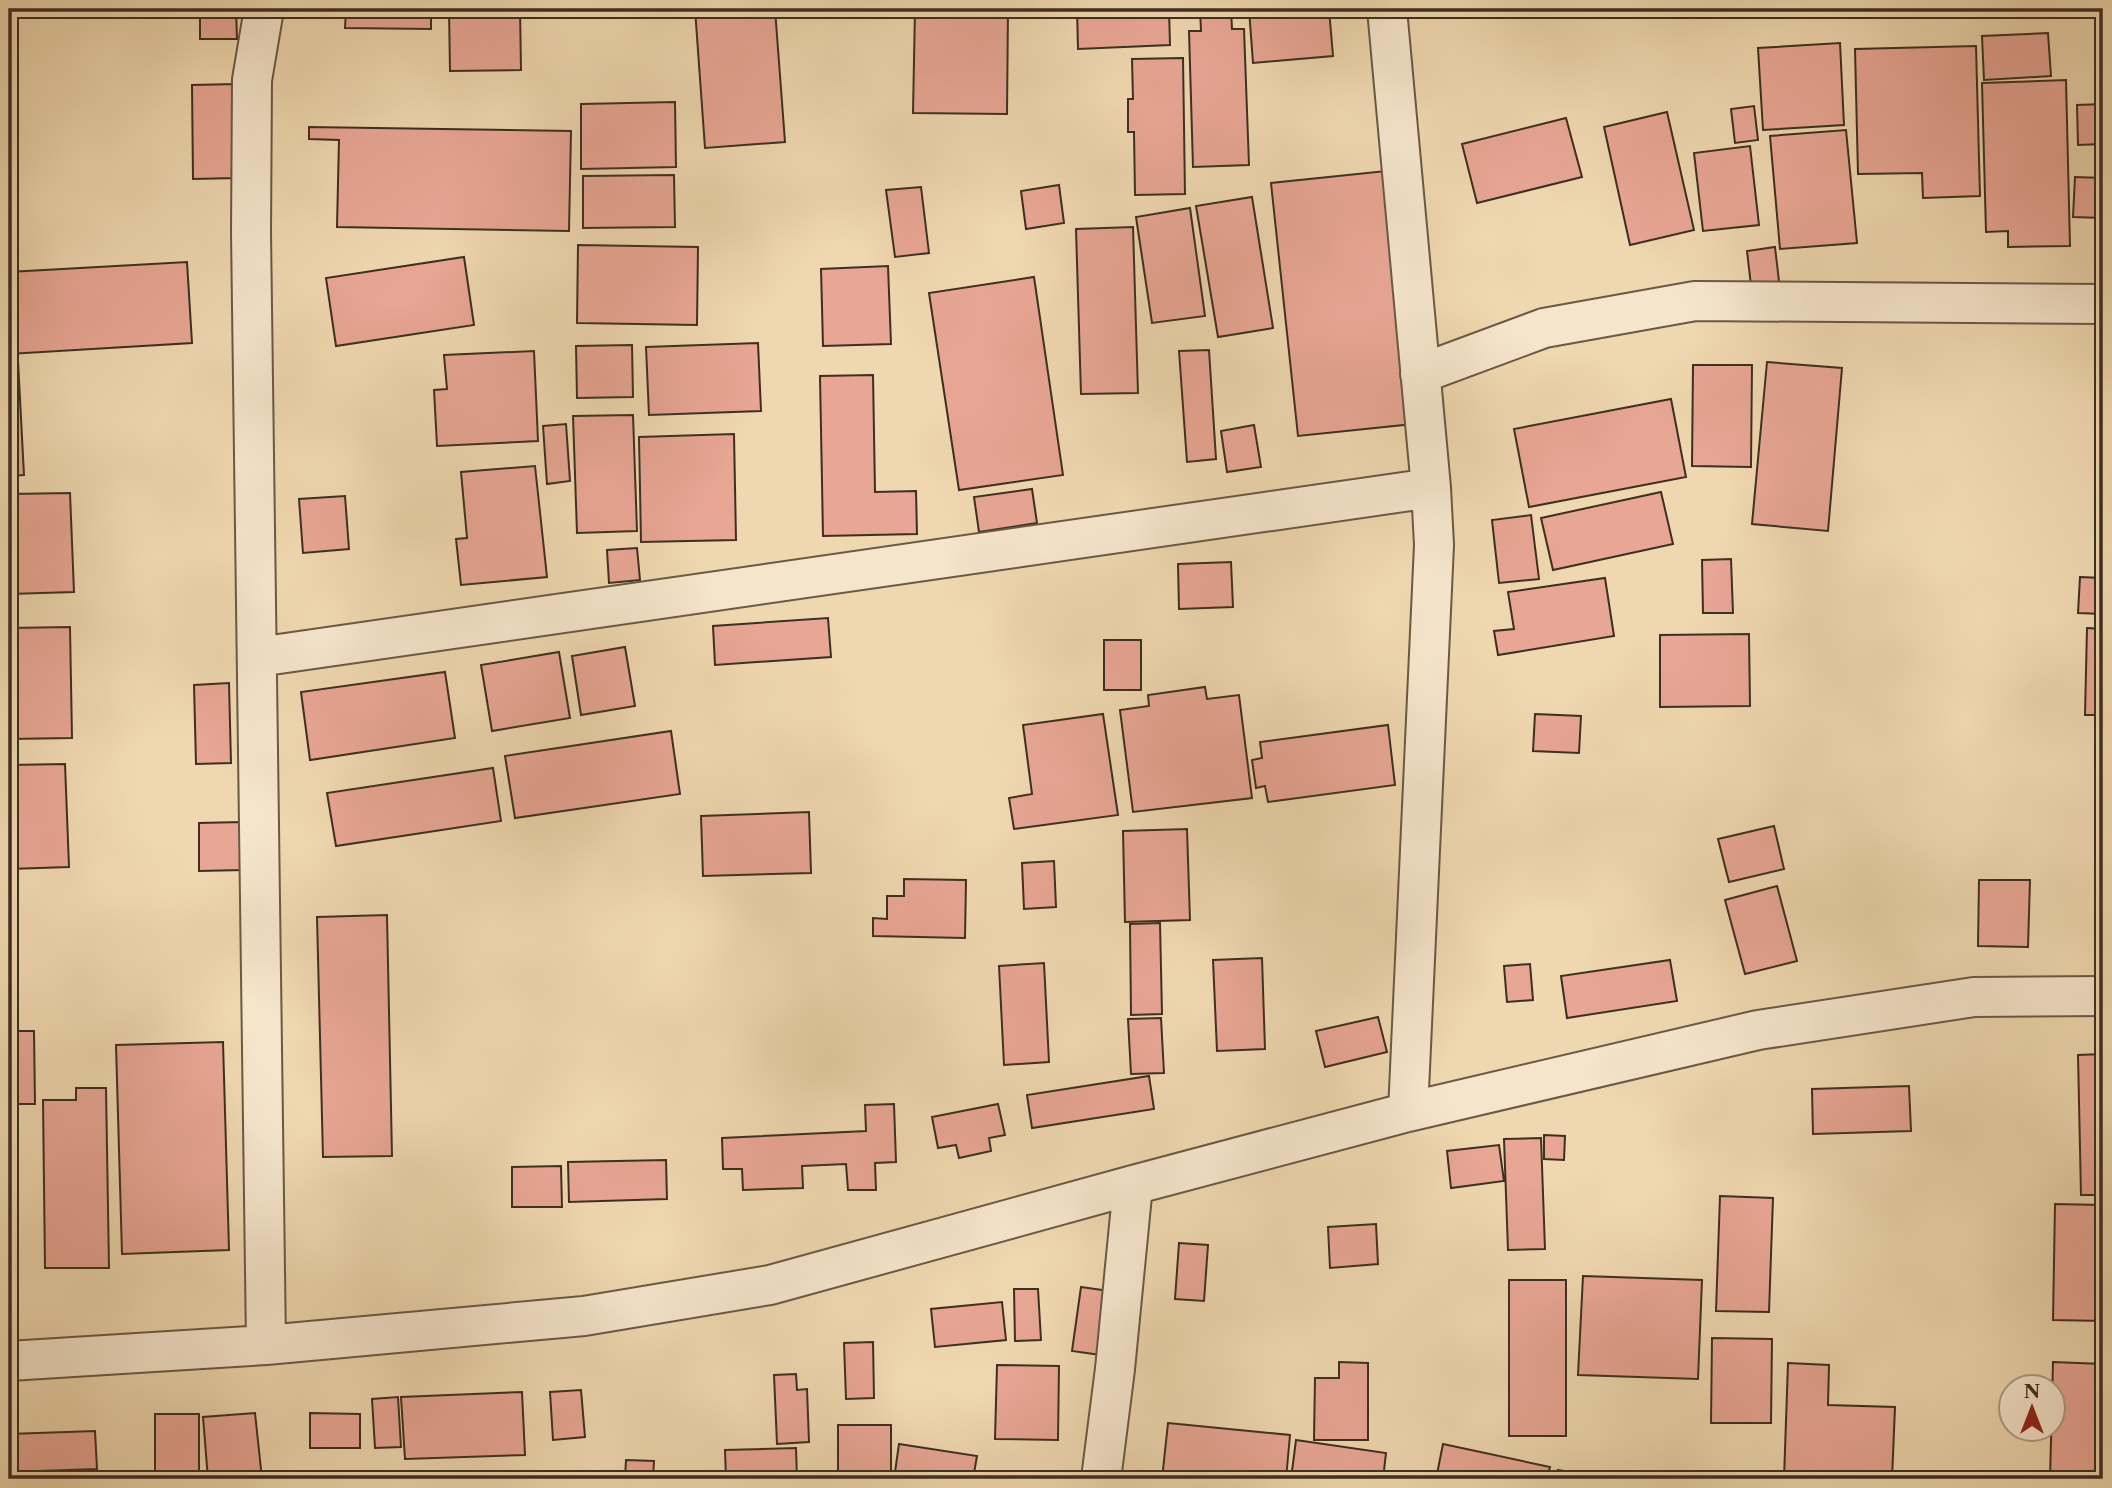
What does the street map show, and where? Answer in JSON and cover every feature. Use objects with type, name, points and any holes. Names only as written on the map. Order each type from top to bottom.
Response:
[{"type":"street","points":[[264,9],[252,80],[251,232],[266,1345]]},
{"type":"street","points":[[1387,9],[1434,545],[1408,1112]]},
{"type":"street","points":[[1420,374],[1544,328],[1695,301],[2103,304]]},
{"type":"street","points":[[258,657],[1431,488]]},
{"type":"street","points":[[9,1361],[266,1345],[584,1316],[770,1285],[1408,1112],[1758,1030],[1974,997],[2103,996]]},
{"type":"street","points":[[1101,1479],[1133,1185]]},
{"type":"building","points":[[200,9],[236,9],[237,39],[200,39]]},
{"type":"building","points":[[346,9],[431,9],[431,29],[345,28]]},
{"type":"building","points":[[449,9],[520,9],[521,70],[450,71]]},
{"type":"building","points":[[695,9],[775,9],[785,142],[705,148]]},
{"type":"building","points":[[915,9],[1008,9],[1007,114],[913,113]]},
{"type":"building","points":[[1077,9],[1169,9],[1170,45],[1078,49]]},
{"type":"building","points":[[1200,9],[1231,9],[1232,29],[1244,29],[1249,165],[1193,167],[1189,31],[1201,31]]},
{"type":"building","points":[[1249,9],[1329,9],[1333,56],[1253,63]]},
{"type":"building","points":[[2048,33],[2051,76],[1984,80],[1982,36]]},
{"type":"building","points":[[1840,43],[1844,125],[1763,130],[1758,48]]},
{"type":"building","points":[[1976,46],[1980,196],[1923,198],[1922,173],[1858,174],[1855,49]]},
{"type":"building","points":[[1183,58],[1185,194],[1135,195],[1134,132],[1128,132],[1128,99],[1133,99],[1132,59]]},
{"type":"building","points":[[2066,80],[2070,246],[2008,247],[2008,231],[1986,232],[1982,83]]},
{"type":"building","points":[[236,84],[237,178],[193,179],[192,85]]},
{"type":"building","points":[[675,102],[676,167],[581,169],[581,104]]},
{"type":"building","points":[[2103,104],[2103,144],[2078,145],[2077,105]]},
{"type":"building","points":[[1754,106],[1758,140],[1735,143],[1731,109]]},
{"type":"building","points":[[1667,112],[1694,230],[1630,245],[1604,127]]},
{"type":"building","points":[[1566,118],[1582,177],[1477,203],[1462,144]]},
{"type":"building","points":[[309,127],[571,131],[569,231],[337,227],[339,140],[309,139]]},
{"type":"building","points":[[1846,130],[1857,243],[1780,249],[1770,136]]},
{"type":"building","points":[[1750,146],[1759,225],[1703,231],[1694,153]]},
{"type":"building","points":[[1386,171],[1413,424],[1298,436],[1271,183]]},
{"type":"building","points":[[674,175],[675,227],[583,228],[583,176]]},
{"type":"building","points":[[2075,177],[2103,178],[2103,218],[2073,217]]},
{"type":"building","points":[[1059,185],[1064,223],[1026,229],[1021,191]]},
{"type":"building","points":[[921,187],[929,253],[895,257],[886,190]]},
{"type":"building","points":[[1252,197],[1273,328],[1218,337],[1196,206]]},
{"type":"building","points":[[1190,208],[1205,316],[1152,323],[1136,217]]},
{"type":"building","points":[[1133,227],[1138,393],[1081,394],[1076,229]]},
{"type":"building","points":[[578,245],[698,247],[697,325],[577,323]]},
{"type":"building","points":[[1775,247],[1780,290],[1752,294],[1747,251]]},
{"type":"building","points":[[2099,254],[2103,254],[2103,296],[2102,296]]},
{"type":"building","points":[[464,257],[474,325],[336,346],[326,278]]},
{"type":"building","points":[[187,262],[192,343],[9,354],[9,272]]},
{"type":"building","points":[[888,266],[891,344],[823,346],[821,269]]},
{"type":"building","points":[[1034,277],[1063,475],[959,490],[929,293]]},
{"type":"building","points":[[758,343],[761,411],[649,415],[646,347]]},
{"type":"building","points":[[632,345],[633,397],[577,398],[576,346]]},
{"type":"building","points":[[1209,350],[1216,459],[1187,462],[1179,351]]},
{"type":"building","points":[[534,351],[538,441],[437,446],[434,390],[447,389],[444,355]]},
{"type":"building","points":[[9,361],[18,361],[24,475],[9,476]]},
{"type":"building","points":[[1767,362],[1842,368],[1828,531],[1752,524]]},
{"type":"building","points":[[1693,365],[1752,365],[1751,467],[1692,466]]},
{"type":"building","points":[[873,375],[875,492],[916,491],[917,534],[823,536],[820,376]]},
{"type":"building","points":[[1671,399],[1686,477],[1529,507],[1514,429]]},
{"type":"building","points":[[633,415],[637,531],[577,533],[573,416]]},
{"type":"building","points":[[566,424],[570,481],[547,484],[543,426]]},
{"type":"building","points":[[1254,425],[1261,467],[1227,472],[1221,431]]},
{"type":"building","points":[[734,434],[736,540],[641,542],[639,437]]},
{"type":"building","points":[[535,466],[547,577],[461,585],[456,539],[467,538],[461,472]]},
{"type":"building","points":[[1032,489],[1037,523],[979,532],[974,497]]},
{"type":"building","points":[[1661,492],[1673,544],[1553,570],[1541,518]]},
{"type":"building","points":[[70,493],[74,592],[9,594],[9,494]]},
{"type":"building","points":[[345,496],[349,549],[303,553],[299,499]]},
{"type":"building","points":[[1531,515],[1539,579],[1499,583],[1492,520]]},
{"type":"building","points":[[637,548],[640,580],[609,583],[607,550]]},
{"type":"building","points":[[1731,559],[1733,613],[1703,613],[1702,560]]},
{"type":"building","points":[[1231,562],[1233,607],[1179,609],[1178,564]]},
{"type":"building","points":[[2080,577],[2103,578],[2103,614],[2078,613]]},
{"type":"building","points":[[1605,578],[1614,636],[1498,655],[1494,631],[1514,629],[1508,592]]},
{"type":"building","points":[[828,618],[831,657],[715,665],[713,626]]},
{"type":"building","points":[[70,627],[72,738],[9,739],[9,628]]},
{"type":"building","points":[[2087,628],[2103,629],[2103,715],[2085,715]]},
{"type":"building","points":[[1749,634],[1750,706],[1660,707],[1660,635]]},
{"type":"building","points":[[1104,640],[1141,640],[1141,690],[1104,690]]},
{"type":"building","points":[[625,647],[635,706],[581,715],[572,656]]},
{"type":"building","points":[[559,652],[570,718],[492,731],[481,665]]},
{"type":"building","points":[[445,672],[455,738],[310,760],[301,692]]},
{"type":"building","points":[[229,683],[231,763],[196,764],[194,685]]},
{"type":"building","points":[[1205,687],[1207,699],[1239,695],[1252,798],[1133,812],[1120,710],[1149,706],[1148,695]]},
{"type":"building","points":[[1103,714],[1118,815],[1014,829],[1009,798],[1032,794],[1023,725]]},
{"type":"building","points":[[1535,714],[1581,716],[1579,753],[1533,751]]},
{"type":"building","points":[[1388,725],[1395,785],[1268,802],[1265,786],[1256,788],[1252,760],[1262,758],[1260,742]]},
{"type":"building","points":[[671,731],[680,794],[515,818],[505,756]]},
{"type":"building","points":[[65,764],[69,867],[9,869],[9,765]]},
{"type":"building","points":[[493,768],[501,821],[336,846],[327,793]]},
{"type":"building","points":[[2098,780],[2103,780],[2103,831],[2097,831]]},
{"type":"building","points":[[809,812],[811,873],[703,876],[701,816]]},
{"type":"building","points":[[242,822],[243,870],[199,871],[199,823]]},
{"type":"building","points":[[1774,826],[1784,869],[1729,882],[1718,839]]},
{"type":"building","points":[[1187,829],[1190,920],[1125,922],[1123,831]]},
{"type":"building","points":[[1054,861],[1056,907],[1024,909],[1022,863]]},
{"type":"building","points":[[904,879],[966,880],[965,938],[873,936],[873,918],[887,919],[887,896],[904,896]]},
{"type":"building","points":[[1979,880],[2030,880],[2028,947],[1978,946]]},
{"type":"building","points":[[1777,886],[1797,961],[1745,974],[1725,900]]},
{"type":"building","points":[[387,915],[392,1156],[323,1157],[317,917]]},
{"type":"building","points":[[1160,923],[1162,1014],[1131,1015],[1130,924]]},
{"type":"building","points":[[1262,958],[1265,1049],[1217,1051],[1213,960]]},
{"type":"building","points":[[1670,960],[1677,1001],[1567,1018],[1561,976]]},
{"type":"building","points":[[1044,963],[1049,1062],[1004,1065],[999,966]]},
{"type":"building","points":[[1530,964],[1533,1000],[1507,1002],[1504,966]]},
{"type":"building","points":[[1378,1017],[1387,1052],[1325,1067],[1316,1031]]},
{"type":"building","points":[[1161,1018],[1164,1073],[1131,1074],[1128,1019]]},
{"type":"building","points":[[9,1031],[34,1031],[35,1104],[9,1104]]},
{"type":"building","points":[[223,1042],[229,1250],[122,1254],[116,1045]]},
{"type":"building","points":[[2103,1054],[2103,1195],[2081,1195],[2078,1055]]},
{"type":"building","points":[[1149,1076],[1154,1109],[1032,1128],[1027,1095]]},
{"type":"building","points":[[1909,1086],[1911,1131],[1813,1134],[1812,1089]]},
{"type":"building","points":[[76,1088],[106,1088],[109,1268],[45,1268],[43,1100],[76,1100]]},
{"type":"building","points":[[894,1104],[896,1162],[875,1163],[876,1190],[848,1190],[846,1164],[802,1166],[803,1188],[743,1190],[742,1169],[723,1169],[722,1138],[866,1131],[865,1105]]},
{"type":"building","points":[[998,1104],[1005,1135],[989,1138],[991,1151],[959,1158],[956,1145],[938,1148],[932,1117]]},
{"type":"building","points":[[1544,1135],[1565,1136],[1564,1160],[1544,1159]]},
{"type":"building","points":[[1541,1138],[1545,1249],[1508,1250],[1504,1139]]},
{"type":"building","points":[[1499,1145],[1504,1181],[1451,1188],[1447,1151]]},
{"type":"building","points":[[666,1160],[667,1199],[569,1202],[568,1162]]},
{"type":"building","points":[[561,1166],[562,1207],[512,1207],[512,1167]]},
{"type":"building","points":[[1720,1196],[1773,1198],[1769,1312],[1716,1311]]},
{"type":"building","points":[[2055,1204],[2103,1205],[2103,1321],[2053,1320]]},
{"type":"building","points":[[1376,1224],[1378,1264],[1330,1268],[1328,1227]]},
{"type":"building","points":[[1179,1243],[1208,1245],[1204,1301],[1175,1299]]},
{"type":"building","points":[[1583,1276],[1702,1280],[1698,1379],[1578,1375]]},
{"type":"building","points":[[1509,1280],[1566,1280],[1566,1436],[1509,1436]]},
{"type":"building","points":[[1081,1287],[1117,1292],[1108,1356],[1072,1351]]},
{"type":"building","points":[[1014,1289],[1038,1289],[1041,1340],[1015,1341]]},
{"type":"building","points":[[1002,1302],[1006,1340],[935,1347],[931,1309]]},
{"type":"building","points":[[1712,1338],[1772,1339],[1771,1423],[1711,1423]]},
{"type":"building","points":[[873,1342],[874,1398],[846,1399],[844,1343]]},
{"type":"building","points":[[1339,1362],[1368,1363],[1368,1440],[1314,1440],[1315,1378],[1339,1378]]},
{"type":"building","points":[[2053,1362],[2103,1364],[2101,1479],[2050,1479],[2051,1442],[2066,1442],[2066,1372],[2053,1372]]},
{"type":"building","points":[[1788,1363],[1829,1365],[1828,1405],[1895,1407],[1892,1479],[1784,1479]]},
{"type":"building","points":[[997,1365],[1059,1366],[1058,1440],[995,1439]]},
{"type":"building","points":[[796,1374],[797,1390],[807,1389],[809,1442],[777,1444],[774,1375]]},
{"type":"building","points":[[581,1390],[585,1437],[553,1440],[550,1392]]},
{"type":"building","points":[[522,1392],[525,1455],[405,1459],[401,1397]]},
{"type":"building","points":[[398,1397],[401,1447],[375,1448],[372,1399]]},
{"type":"building","points":[[255,1413],[262,1479],[208,1479],[203,1417]]},
{"type":"building","points":[[310,1413],[360,1414],[360,1448],[310,1448]]},
{"type":"building","points":[[155,1414],[199,1414],[199,1479],[155,1479]]},
{"type":"building","points":[[1168,1423],[1290,1435],[1286,1479],[1162,1479]]},
{"type":"building","points":[[838,1425],[891,1425],[891,1479],[838,1479]]},
{"type":"building","points":[[95,1431],[97,1469],[9,1472],[9,1434]]},
{"type":"building","points":[[1296,1440],[1386,1453],[1383,1479],[1291,1479]]},
{"type":"building","points":[[899,1444],[977,1456],[973,1479],[894,1479]]},
{"type":"building","points":[[1443,1444],[1550,1467],[1547,1479],[1436,1479]]},
{"type":"building","points":[[796,1448],[797,1479],[726,1479],[725,1450]]},
{"type":"building","points":[[626,1460],[654,1461],[653,1479],[625,1479]]},
{"type":"building","points":[[1558,1470],[1613,1479],[1556,1479]]}]
